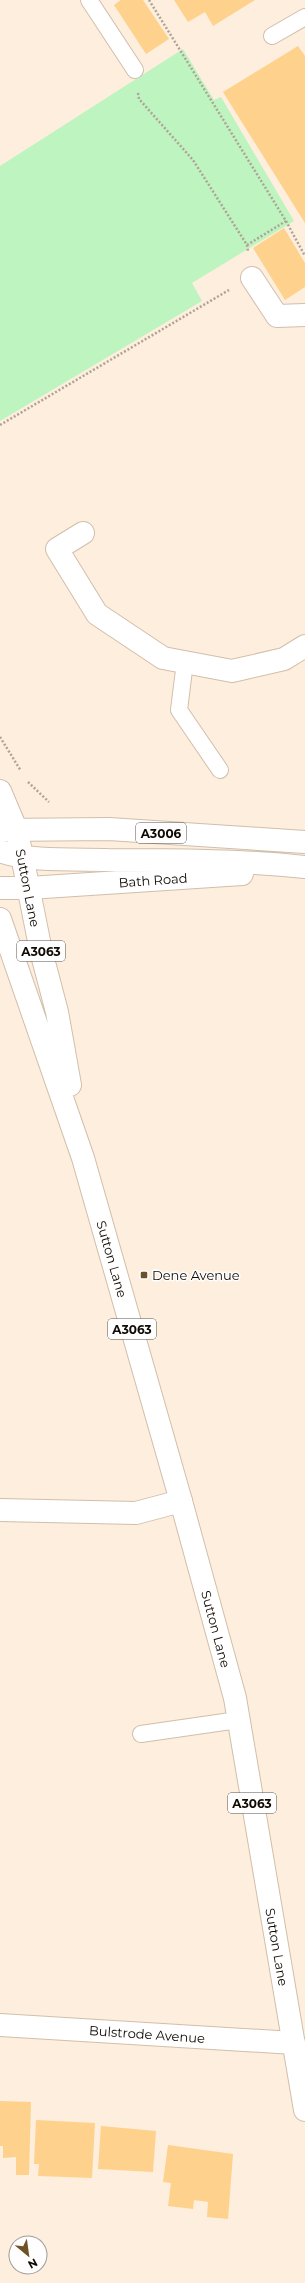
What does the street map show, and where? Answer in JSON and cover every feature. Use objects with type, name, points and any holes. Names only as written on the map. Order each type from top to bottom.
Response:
[{"type":"main road","points":[[252,278],[277,316],[305,315]]},
{"type":"main road","points":[[83,533],[57,549],[98,614],[163,658],[232,671],[284,659],[305,646]]},
{"type":"main road","name":"A3063","points":[[0,791],[8,829]]},
{"type":"main road","name":"A3006","points":[[8,829],[109,829],[305,842]]},
{"type":"main road","name":"Sutton Lane","points":[[8,829],[22,856],[41,951],[56,1012],[83,1158]]},
{"type":"main road","points":[[0,851],[22,856],[83,860],[250,861],[305,867]]},
{"type":"main road","points":[[0,863],[14,871],[29,888]]},
{"type":"main road","name":"Bath Road","points":[[0,888],[29,888],[240,874],[305,867]]},
{"type":"main road","name":"Sutton Lane","points":[[0,919],[83,1158],[181,1501],[235,1698],[294,2043],[302,2075],[305,2110]]},
{"type":"main road","points":[[0,1510],[136,1513],[181,1501]]},
{"type":"main road","name":"Bulstrode Avenue","points":[[0,2025],[294,2043]]},
{"type":"lane","points":[[89,0],[135,70]]},
{"type":"lane","points":[[272,36],[305,17]]},
{"type":"lane","points":[[186,662],[179,710],[220,770]]},
{"type":"lane","points":[[141,1734],[238,1720]]},
{"type":"path","points":[[149,0],[286,221],[305,256]]},
{"type":"path","points":[[0,425],[207,302],[252,278],[247,245],[192,160],[139,99],[135,70]]},
{"type":"path","points":[[247,245],[286,221]]},
{"type":"path","points":[[0,737],[23,775]]},
{"type":"path","points":[[27,781],[49,802],[56,805]]},
{"type":"green space","points":[[183,49],[214,100],[221,97],[294,221],[192,283],[202,301],[0,421],[0,166]]},
{"type":"building","points":[[121,0],[143,0],[169,39],[146,54],[114,5]]},
{"type":"building","points":[[174,0],[255,0],[213,26],[205,12],[188,22]]},
{"type":"building","points":[[298,46],[305,56],[305,223],[223,92]]},
{"type":"building","points":[[284,228],[305,263],[305,287],[285,300],[253,248]]},
{"type":"building","points":[[0,2101],[31,2102],[29,2175],[16,2175],[16,2157],[3,2158],[3,2146],[0,2146]]},
{"type":"building","points":[[36,2120],[95,2123],[92,2178],[38,2176],[39,2164],[34,2164]]},
{"type":"building","points":[[101,2126],[156,2131],[153,2172],[98,2169]]},
{"type":"building","points":[[168,2145],[233,2154],[228,2219],[207,2217],[208,2202],[194,2200],[193,2209],[168,2206],[171,2183],[163,2182]]},
{"type":"place","name":"Dene Avenue","points":[[144,1275]]}]
